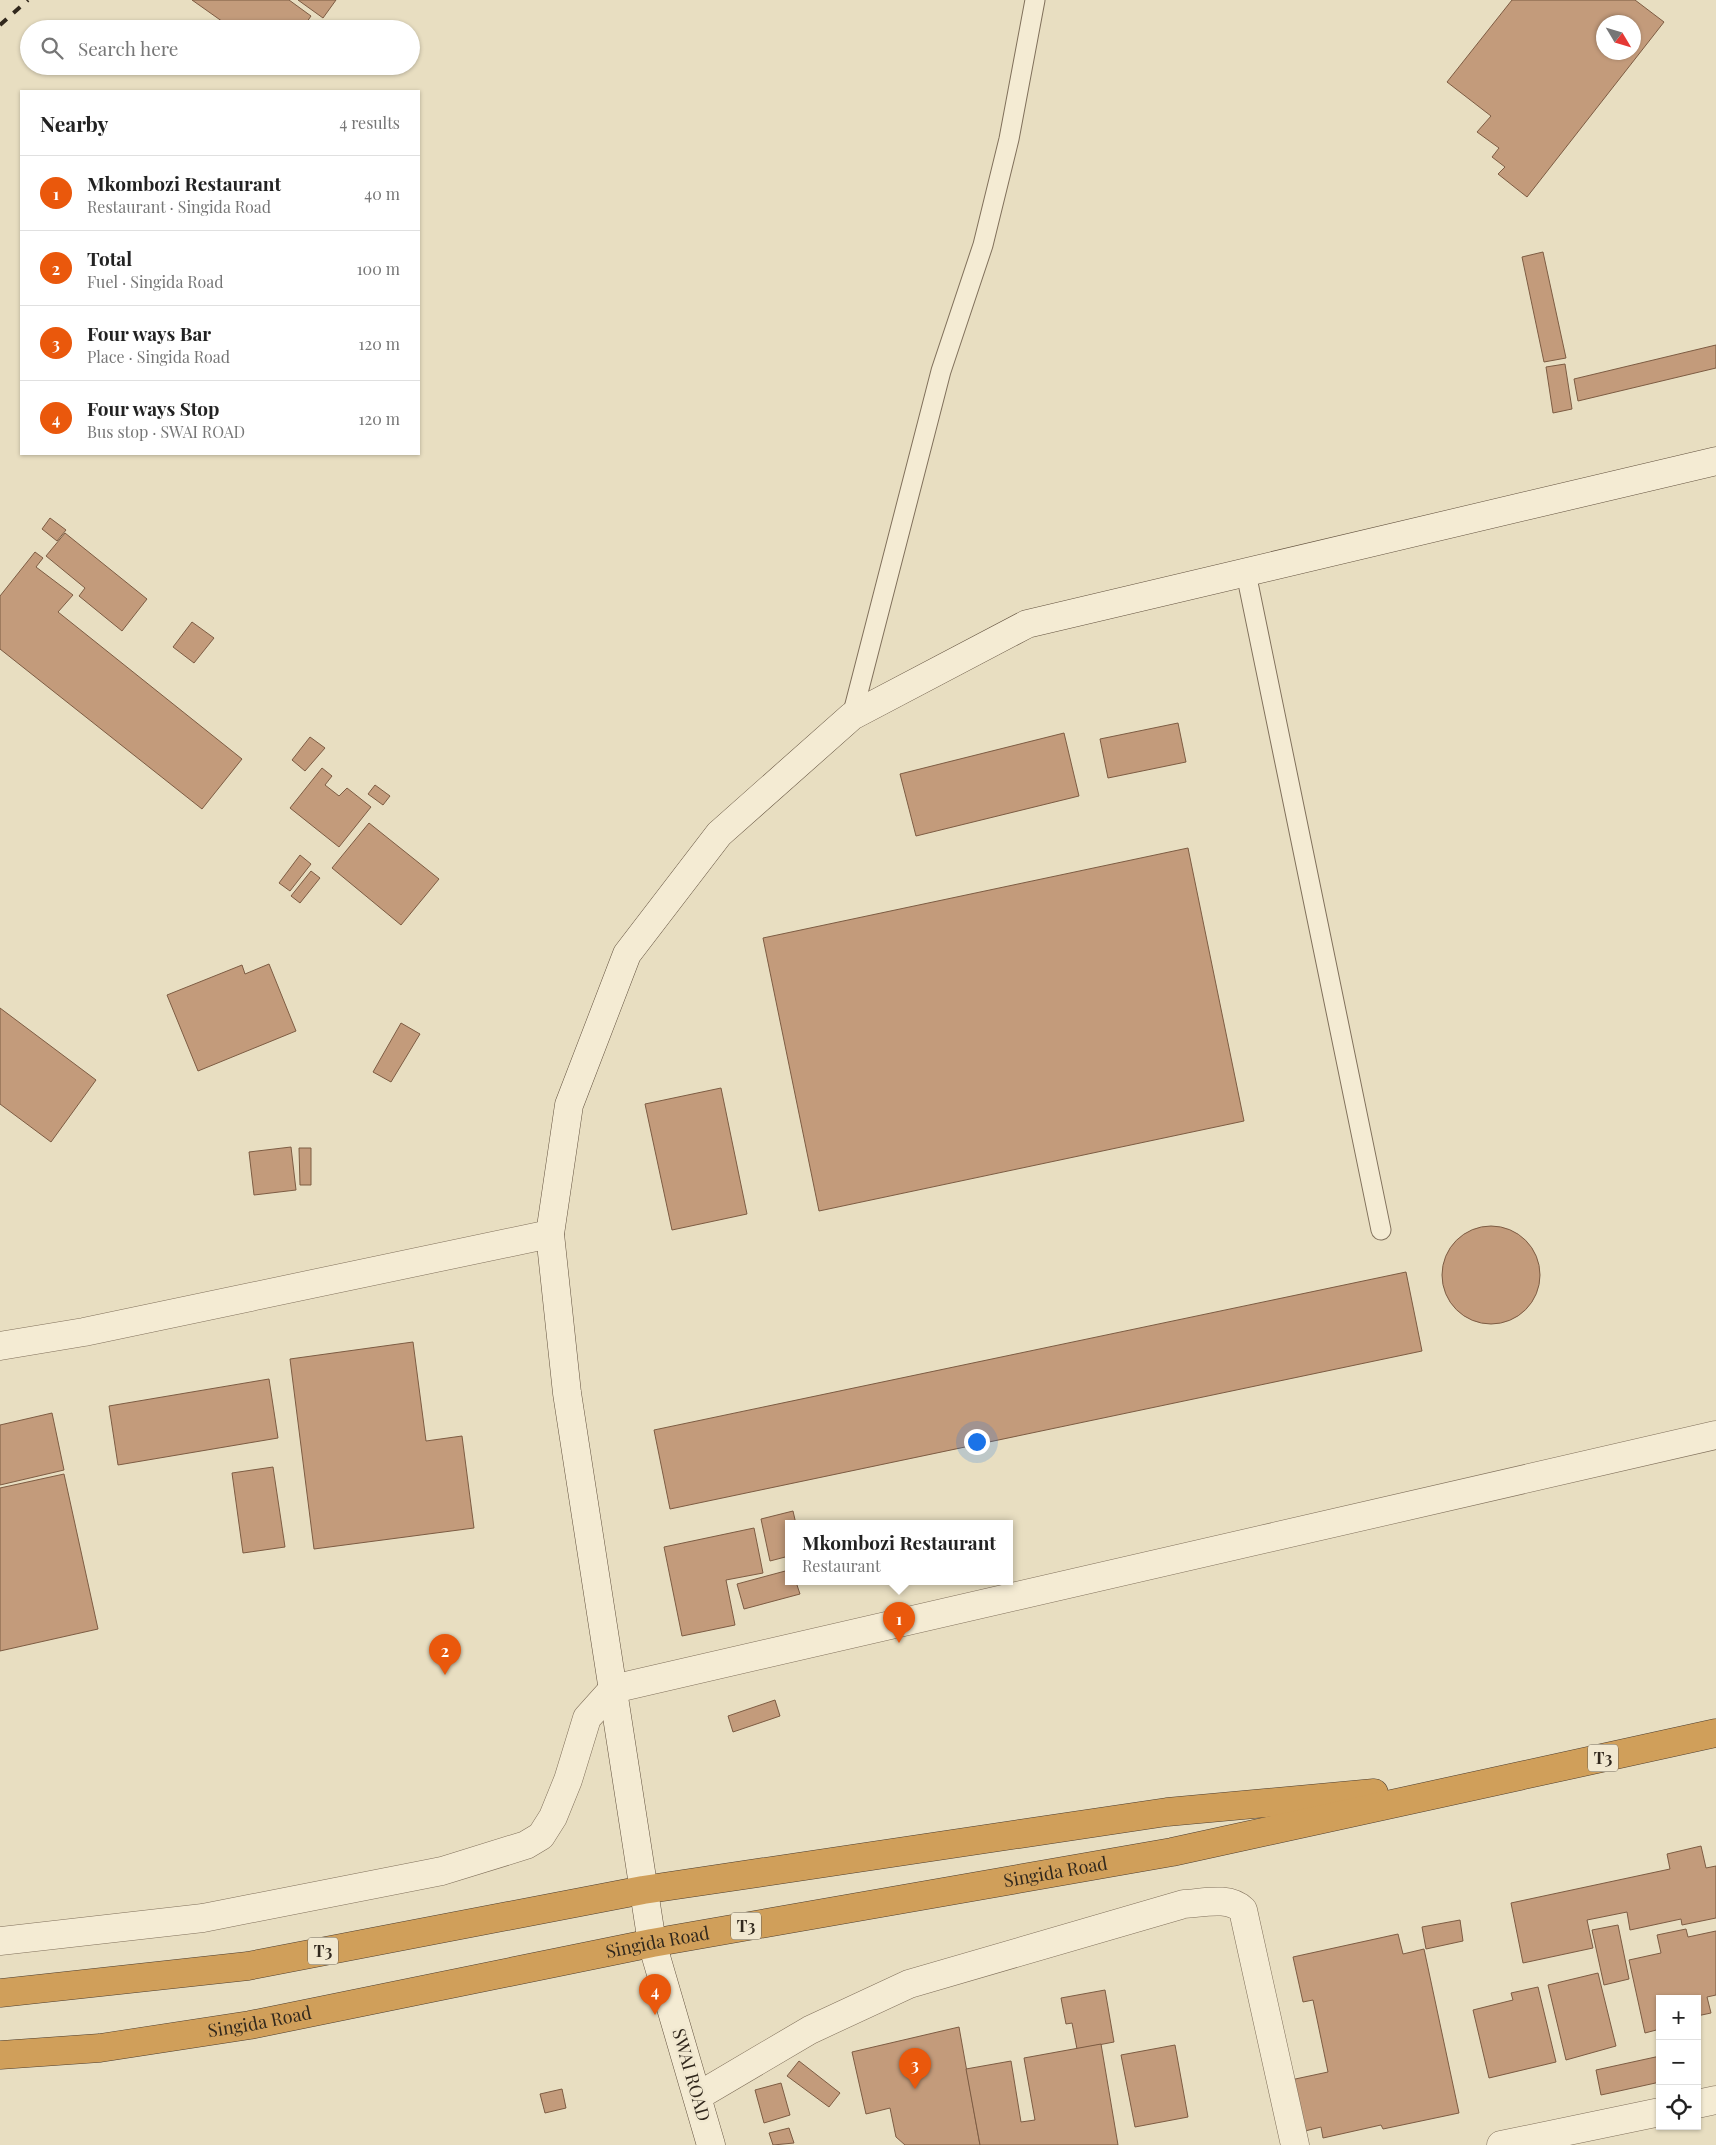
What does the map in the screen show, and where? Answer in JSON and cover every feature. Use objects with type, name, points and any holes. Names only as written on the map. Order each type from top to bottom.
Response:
[{"type":"highway","name":"Singida Road","points":[[0,2055],[100,2048],[250,2025],[652,1943],[1172,1852],[1716,1733]]},
{"type":"highway","name":"Singida Road","points":[[0,1993],[248,1966],[643,1890],[1166,1812],[1490,1783]]},
{"type":"street","name":"SWAI ROAD","points":[[711,2145],[652,1943],[567,1393],[550,1234],[569,1105],[627,954],[718,834],[852,716],[1027,624],[1716,461]]},
{"type":"street","points":[[0,1346],[84,1332],[550,1234]]},
{"type":"street","points":[[0,1941],[203,1918],[442,1871],[526,1845],[541,1836],[553,1817],[568,1780],[587,1718],[612,1689],[1716,1435]]},
{"type":"street","points":[[698,2096],[810,2030],[909,1984],[1184,1904],[1229,1902],[1244,1910],[1295,2145]]},
{"type":"street","points":[[1701,2103],[1716,2100]]},
{"type":"street","points":[[1501,2145],[1656,2113]]},
{"type":"lane","points":[[852,716],[941,371],[983,245],[1009,139],[1035,0]]},
{"type":"lane","points":[[1246,573],[1381,1230]]},
{"type":"building","points":[[192,0],[289,0],[311,16],[308,20],[220,20]]},
{"type":"building","points":[[298,0],[336,0],[323,18]]},
{"type":"building","points":[[1512,0],[1635,0],[1664,22],[1641,51],[1641,15],[1596,15],[1596,60],[1634,60],[1527,197],[1498,174],[1505,167],[1492,157],[1499,148],[1477,132],[1491,116],[1447,82]]},
{"type":"building","points":[[1543,252],[1566,358],[1544,362],[1522,257]]},
{"type":"building","points":[[1716,345],[1716,368],[1578,401],[1574,379]]},
{"type":"building","points":[[1565,364],[1572,409],[1553,413],[1546,367]]},
{"type":"building","points":[[50,518],[66,530],[57,541],[42,529]]},
{"type":"building","points":[[65,533],[147,599],[122,631],[79,596],[85,588],[46,556]]},
{"type":"building","points":[[35,552],[43,558],[36,567],[73,595],[58,612],[242,759],[202,809],[0,649],[0,596]]},
{"type":"building","points":[[192,622],[214,638],[194,663],[173,647]]},
{"type":"building","points":[[1178,723],[1186,762],[1108,778],[1100,739]]},
{"type":"building","points":[[1064,733],[1079,796],[916,836],[900,774]]},
{"type":"building","points":[[310,737],[325,748],[305,771],[292,760]]},
{"type":"building","points":[[322,768],[332,776],[325,785],[339,796],[347,788],[371,807],[339,847],[290,808]]},
{"type":"building","points":[[375,785],[390,796],[383,805],[368,794]]},
{"type":"building","points":[[369,823],[439,879],[401,925],[332,868]]},
{"type":"building","points":[[1188,848],[1244,1121],[819,1211],[763,938]]},
{"type":"building","points":[[300,855],[311,864],[290,891],[279,883]]},
{"type":"building","points":[[311,871],[320,878],[300,903],[291,896]]},
{"type":"building","points":[[269,964],[296,1031],[198,1071],[167,995],[242,965],[245,974]]},
{"type":"building","points":[[0,1008],[96,1080],[51,1142],[0,1104]]},
{"type":"building","points":[[401,1023],[420,1034],[391,1082],[373,1072]]},
{"type":"building","points":[[721,1088],[747,1214],[672,1230],[645,1104]]},
{"type":"building","points":[[291,1147],[296,1190],[254,1195],[249,1152]]},
{"type":"building","points":[[299,1148],[311,1148],[311,1185],[300,1185]]},
{"type":"building","points":[[1491,1226],[1510,1230],[1526,1240],[1536,1256],[1540,1275],[1536,1294],[1526,1310],[1510,1320],[1491,1324],[1472,1320],[1456,1310],[1446,1294],[1442,1275],[1446,1256],[1456,1240],[1472,1230]]},
{"type":"building","points":[[1406,1272],[1422,1351],[670,1509],[654,1430]]},
{"type":"building","points":[[413,1342],[426,1441],[462,1436],[474,1528],[314,1549],[290,1359]]},
{"type":"building","points":[[269,1379],[278,1438],[118,1465],[109,1406]]},
{"type":"building","points":[[52,1413],[64,1470],[0,1485],[0,1425]]},
{"type":"building","points":[[273,1467],[285,1547],[243,1553],[232,1473]]},
{"type":"building","points":[[64,1474],[98,1629],[0,1651],[0,1488]]},
{"type":"building","points":[[793,1511],[795,1520],[785,1520],[785,1557],[770,1561],[761,1519]]},
{"type":"building","points":[[754,1528],[763,1573],[726,1580],[735,1625],[682,1636],[664,1547]]},
{"type":"building","points":[[785,1571],[785,1585],[797,1585],[800,1594],[744,1609],[737,1584]]},
{"type":"building","points":[[775,1700],[780,1716],[733,1732],[728,1716]]},
{"type":"building","points":[[1701,1846],[1706,1868],[1716,1866],[1716,1918],[1682,1925],[1681,1919],[1630,1930],[1627,1912],[1587,1920],[1593,1948],[1523,1963],[1511,1903],[1670,1869],[1667,1854]]},
{"type":"building","points":[[1460,1920],[1463,1941],[1426,1949],[1422,1927]]},
{"type":"building","points":[[1618,1925],[1629,1979],[1604,1985],[1592,1930]]},
{"type":"building","points":[[1686,1929],[1688,1937],[1716,1931],[1716,1995],[1707,1997],[1711,2013],[1701,2015],[1701,1995],[1656,1995],[1656,2030],[1645,2033],[1629,1960],[1661,1953],[1657,1935]]},
{"type":"building","points":[[1398,1934],[1403,1954],[1424,1949],[1459,2113],[1383,2129],[1381,2125],[1323,2138],[1321,2127],[1297,2133],[1286,2081],[1328,2072],[1313,2000],[1303,2002],[1293,1957]]},
{"type":"building","points":[[1598,1973],[1616,2046],[1566,2060],[1548,1985]]},
{"type":"building","points":[[1538,1987],[1556,2062],[1489,2078],[1473,2010],[1513,2000],[1511,1993]]},
{"type":"building","points":[[1105,1990],[1114,2042],[1077,2049],[1072,2023],[1066,2024],[1061,1998]]},
{"type":"building","points":[[959,2027],[980,2145],[905,2145],[896,2137],[890,2108],[866,2114],[852,2052]]},
{"type":"building","points":[[1101,2044],[1118,2145],[980,2145],[966,2069],[1011,2061],[1021,2122],[1035,2120],[1024,2058]]},
{"type":"building","points":[[1175,2045],[1188,2117],[1135,2127],[1121,2055]]},
{"type":"building","points":[[1656,2057],[1656,2083],[1601,2095],[1596,2070]]},
{"type":"building","points":[[799,2061],[840,2093],[829,2107],[787,2076]]},
{"type":"building","points":[[781,2083],[790,2115],[764,2123],[755,2090]]},
{"type":"building","points":[[562,2089],[566,2108],[545,2113],[540,2094]]},
{"type":"building","points":[[789,2128],[794,2143],[773,2145],[769,2133]]},
{"type":"railway","points":[[0,25],[28,0]]},
{"type":"place","name":"Mkombozi Restaurant","points":[[899,1643]]},
{"type":"place","name":"Total","points":[[445,1675]]},
{"type":"place","name":"Four ways Stop","points":[[655,2015]]},
{"type":"place","name":"Four ways Bar","points":[[915,2089]]}]
